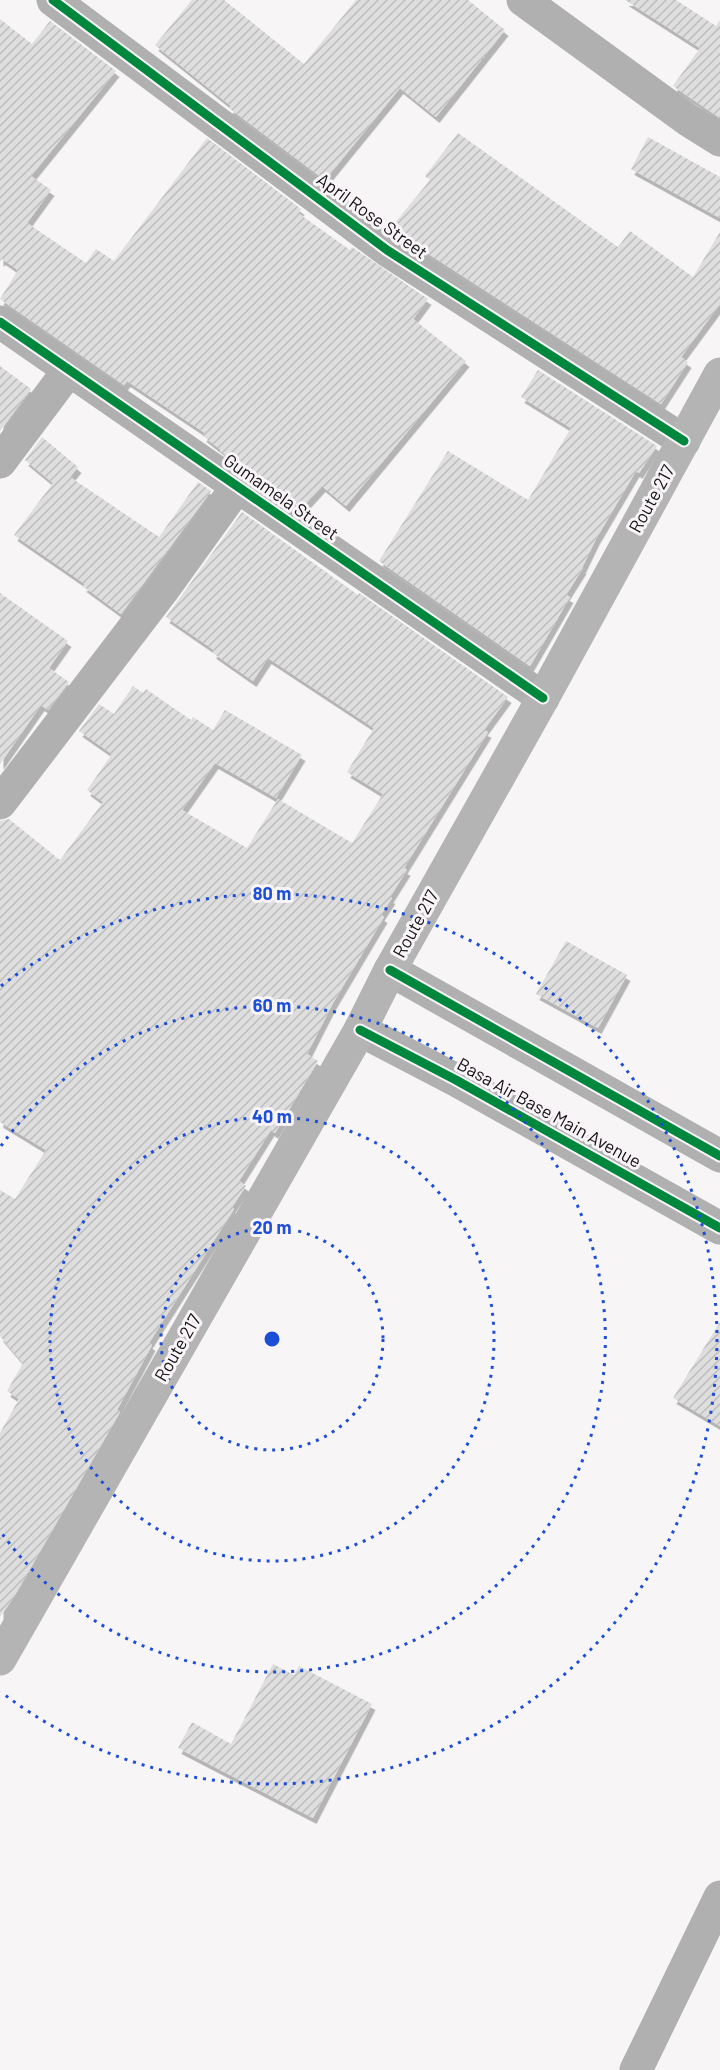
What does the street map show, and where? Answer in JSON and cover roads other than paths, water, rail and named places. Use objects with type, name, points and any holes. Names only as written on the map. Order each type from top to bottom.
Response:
[{"type":"main road","name":"Route 217","points":[[0,1659],[360,1030],[390,970],[543,698],[720,374]]},
{"type":"street","name":"April Rose Street","points":[[52,0],[387,250],[684,441]]},
{"type":"street","points":[[523,0],[688,120],[720,140]]},
{"type":"street","name":"Gumamela Street","points":[[0,322],[543,698]]},
{"type":"street","points":[[0,462],[69,370]]},
{"type":"street","points":[[0,803],[162,591],[237,487]]},
{"type":"street","points":[[390,970],[714,1145]]},
{"type":"street","name":"Basa Air Base Main Avenue","points":[[360,1030],[456,1080],[720,1228]]},
{"type":"street","points":[[636,2070],[720,1897]]}]
